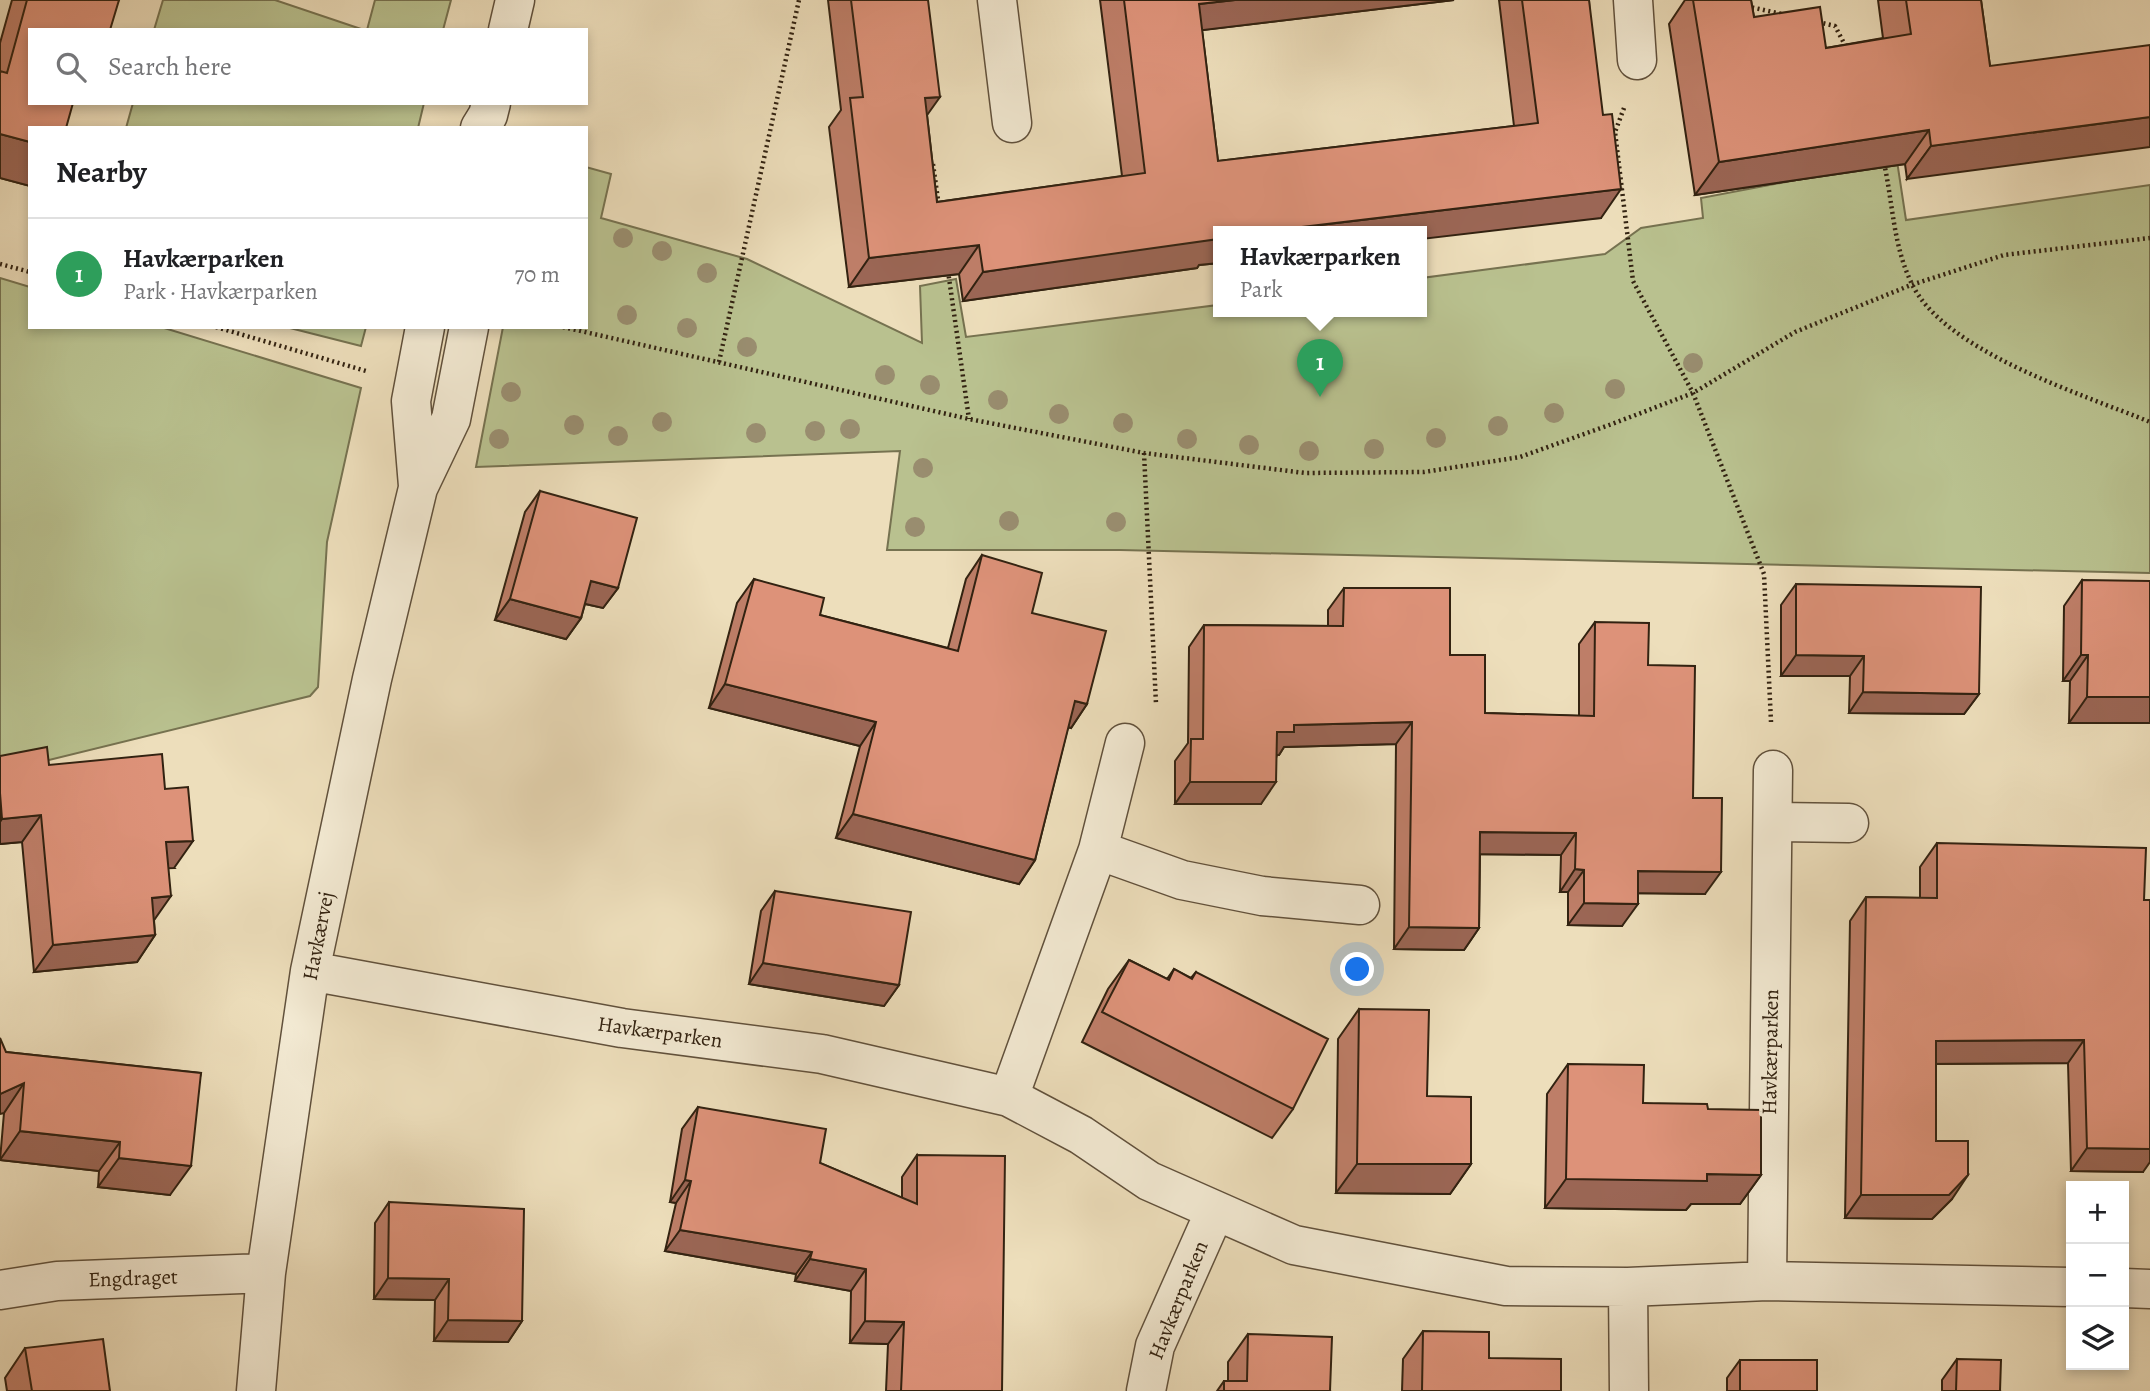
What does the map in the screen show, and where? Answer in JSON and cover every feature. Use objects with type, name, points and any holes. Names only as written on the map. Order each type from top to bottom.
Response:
[{"type":"street","points":[[508,28],[515,0]]},
{"type":"street","points":[[997,0],[1012,124]]},
{"type":"street","points":[[1633,0],[1637,60]]},
{"type":"street","name":"Havkærvej","points":[[418,488],[411,401],[425,329]]},
{"type":"street","name":"Havkærvej","points":[[256,1391],[266,1273],[310,971],[372,679],[418,488],[451,419],[468,329]]},
{"type":"street","points":[[1009,1097],[1098,849],[1125,743]]},
{"type":"street","name":"Havkærparken","points":[[1766,1281],[1773,770]]},
{"type":"street","points":[[1773,822],[1849,823]]},
{"type":"street","points":[[1098,849],[1182,880],[1262,896],[1360,905]]},
{"type":"street","name":"Havkærparken","points":[[310,971],[622,1028],[822,1054],[1009,1097],[1081,1135],[1149,1181],[1294,1245],[1506,1286],[1628,1287],[1766,1281],[2066,1287]]},
{"type":"street","name":"Havkærparken","points":[[1146,1391],[1155,1346],[1215,1212]]},
{"type":"street","name":"Engdraget","points":[[0,1290],[57,1282],[266,1273]]},
{"type":"street","points":[[1628,1287],[1629,1391]]},
{"type":"street","points":[[2129,1289],[2150,1289]]},
{"type":"path","points":[[719,362],[799,0]]},
{"type":"path","points":[[1728,6],[1741,2],[1795,17]]},
{"type":"path","points":[[1809,20],[1835,26],[1852,60]]},
{"type":"path","points":[[1637,60],[1615,132],[1633,281],[1693,393],[1764,573],[1773,770]]},
{"type":"path","points":[[1601,133],[1615,132]]},
{"type":"path","points":[[1883,159],[1894,233],[1911,285],[1945,325],[1977,348],[2150,422]]},
{"type":"path","points":[[932,160],[940,213]]},
{"type":"path","points":[[572,329],[969,419],[1144,453],[1305,473],[1424,472],[1520,457],[1693,393],[1795,332],[1911,285],[2004,255],[2150,238]]},
{"type":"path","points":[[0,264],[28,271]]},
{"type":"path","points":[[948,268],[969,419]]},
{"type":"path","points":[[223,329],[361,370]]},
{"type":"path","points":[[1125,743],[1147,746],[1158,726],[1144,453]]},
{"type":"green space","points":[[163,0],[275,0],[358,28],[155,28]]},
{"type":"green space","points":[[375,0],[451,0],[444,28],[368,28]]},
{"type":"green space","points":[[132,105],[424,105],[418,126],[127,126]]},
{"type":"green space","points":[[1897,161],[1906,220],[2150,185],[2150,573],[1120,550],[887,550],[900,451],[476,467],[503,329],[588,329],[588,168],[611,174],[601,218],[747,259],[922,343],[920,286],[956,279],[966,337],[1213,306],[1213,317],[1427,317],[1427,277],[1605,254],[1641,228],[1703,218],[1701,198]]},
{"type":"green space","points":[[0,278],[28,286],[28,329],[168,329],[361,388],[327,542],[318,687],[310,696],[0,772]]},
{"type":"green space","points":[[294,329],[365,329],[361,346]]},
{"type":"building","points":[[27,0],[119,0],[111,28],[28,28],[28,105],[72,105],[67,126],[28,126],[28,141],[0,134],[0,71],[7,73]]},
{"type":"building","points":[[851,0],[928,0],[940,97],[925,98],[937,202],[1145,173],[1124,0],[1235,0],[1199,4],[1218,161],[1538,123],[1522,0],[1589,0],[1603,115],[1612,114],[1621,189],[1311,226],[1213,226],[1213,240],[983,272],[979,245],[869,258],[850,98],[863,97]]},
{"type":"building","points":[[1693,0],[1751,0],[1754,17],[1820,7],[1826,48],[1911,34],[1906,0],[1981,0],[1990,66],[2150,45],[2150,117],[1931,146],[1929,130],[1719,162]]},
{"type":"building","points":[[540,491],[637,518],[618,588],[591,581],[581,618],[510,599]]},
{"type":"building","points":[[982,555],[1042,573],[1032,613],[1106,631],[1087,704],[1075,701],[1035,860],[853,814],[876,722],[725,684],[754,579],[824,598],[820,615],[958,651]]},
{"type":"building","points":[[2082,580],[2150,581],[2150,697],[2087,697],[2088,655],[2081,655]]},
{"type":"building","points":[[1796,584],[1981,587],[1979,694],[1863,692],[1864,656],[1796,655]]},
{"type":"building","points":[[1344,588],[1450,588],[1450,655],[1485,655],[1485,713],[1594,716],[1595,622],[1649,623],[1648,665],[1695,666],[1693,798],[1722,798],[1721,872],[1638,871],[1638,904],[1584,903],[1584,870],[1575,869],[1576,833],[1480,832],[1479,928],[1409,927],[1412,722],[1294,725],[1294,732],[1277,732],[1276,782],[1190,782],[1191,739],[1203,739],[1204,625],[1343,626]]},
{"type":"building","points":[[47,747],[49,765],[162,754],[165,789],[188,787],[193,841],[166,842],[171,896],[152,898],[155,935],[53,945],[41,815],[2,819],[0,793],[0,756]]},
{"type":"building","points":[[1937,843],[2146,848],[2144,900],[2150,900],[2150,1149],[2087,1148],[2084,1040],[1936,1041],[1936,1141],[1968,1141],[1968,1175],[1949,1195],[1861,1195],[1866,897],[1937,898]]},
{"type":"building","points":[[775,891],[911,912],[899,985],[763,963]]},
{"type":"building","points":[[1129,960],[1169,980],[1174,969],[1192,979],[1196,972],[1328,1039],[1293,1109],[1102,1012]]},
{"type":"building","points":[[1359,1009],[1429,1010],[1427,1096],[1471,1097],[1471,1164],[1357,1164]]},
{"type":"building","points":[[0,1038],[6,1052],[201,1073],[191,1166],[119,1158],[120,1142],[20,1131],[24,1083],[0,1094]]},
{"type":"building","points":[[1568,1064],[1644,1065],[1643,1103],[1707,1104],[1708,1109],[1761,1110],[1761,1175],[1707,1174],[1707,1181],[1566,1179]]},
{"type":"building","points":[[698,1107],[826,1129],[820,1163],[917,1204],[917,1155],[1005,1156],[1002,1391],[901,1391],[904,1322],[865,1321],[866,1269],[810,1259],[812,1252],[680,1230],[691,1181],[685,1180]]},
{"type":"building","points":[[389,1202],[524,1209],[522,1321],[448,1320],[449,1279],[388,1278]]},
{"type":"building","points":[[1423,1331],[1489,1332],[1489,1358],[1561,1359],[1561,1391],[1422,1391]]},
{"type":"building","points":[[1248,1334],[1332,1337],[1330,1391],[1224,1391],[1224,1381],[1247,1381]]},
{"type":"building","points":[[103,1339],[110,1391],[32,1391],[25,1348]]},
{"type":"building","points":[[1957,1359],[2001,1360],[2000,1391],[1956,1391]]},
{"type":"building","points":[[1740,1360],[1817,1360],[1817,1391],[1740,1391]]},
{"type":"place","name":"Havkærparken","points":[[1320,397]]}]
